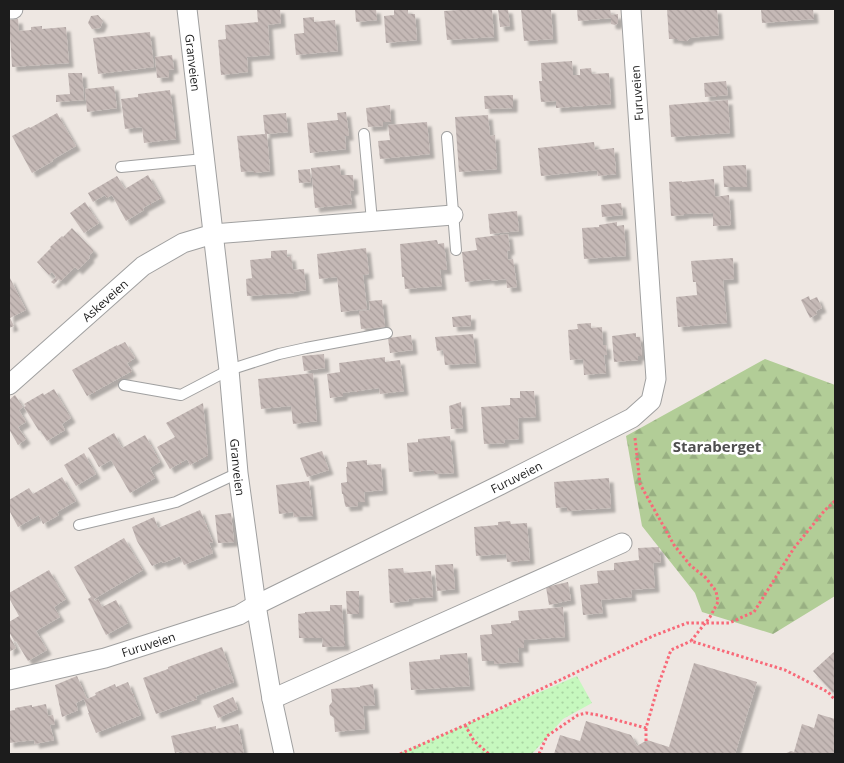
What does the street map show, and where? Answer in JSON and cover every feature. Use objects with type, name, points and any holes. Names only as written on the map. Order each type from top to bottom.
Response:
[{"type":"street","name":"Granveien","points":[[187,9],[229,370],[238,473],[256,605],[272,699],[284,754]]},
{"type":"street","name":"Furuveien","points":[[9,680],[105,658],[239,615],[632,418],[651,401],[656,379],[631,9]]},
{"type":"street","points":[[213,234],[453,215]]},
{"type":"street","name":"Askeveien","points":[[9,385],[143,266],[184,243],[213,234]]},
{"type":"street","points":[[272,699],[622,544]]},
{"type":"lane","points":[[364,134],[372,222]]},
{"type":"lane","points":[[447,137],[456,250]]},
{"type":"lane","points":[[121,167],[204,159]]},
{"type":"lane","points":[[124,385],[181,394],[229,370],[279,354],[388,333]]},
{"type":"lane","points":[[79,526],[176,502],[238,473]]},
{"type":"path","points":[[632,418],[640,484],[674,545],[690,565],[706,578],[716,591],[718,602],[710,617],[691,641],[671,650],[646,728],[646,741]]},
{"type":"path","points":[[400,754],[652,636],[687,624],[729,623],[754,612],[794,548],[835,501]]},
{"type":"path","points":[[691,641],[785,670],[828,692],[835,700]]},
{"type":"path","points":[[539,754],[547,736],[578,715],[586,713],[646,728]]},
{"type":"path","points":[[465,725],[474,741],[489,754]]},
{"type":"green space","points":[[765,359],[835,385],[835,596],[773,634],[702,612],[695,593],[642,526],[626,436]]},
{"type":"green space","points":[[577,676],[592,703],[563,719],[532,754],[398,754]]},
{"type":"building","points":[[280,9],[281,23],[268,25],[270,55],[247,57],[248,72],[221,75],[218,40],[226,39],[225,25],[258,22],[257,10]]},
{"type":"building","points":[[355,9],[376,9],[377,20],[356,22]]},
{"type":"building","points":[[408,9],[408,14],[415,14],[417,40],[386,43],[384,16],[394,15],[394,10]]},
{"type":"building","points":[[492,9],[494,37],[447,40],[444,11]]},
{"type":"building","points":[[498,9],[508,9],[510,26],[500,27]]},
{"type":"building","points":[[521,9],[551,9],[553,39],[524,41]]},
{"type":"building","points":[[577,9],[610,9],[611,15],[618,14],[618,23],[615,25],[611,24],[611,18],[578,21]]},
{"type":"building","points":[[667,9],[717,9],[719,35],[690,38],[687,41],[669,39]]},
{"type":"building","points":[[761,9],[813,9],[814,19],[762,23]]},
{"type":"building","points":[[98,15],[103,21],[100,28],[92,29],[88,23],[91,16]]},
{"type":"building","points":[[314,17],[314,22],[335,20],[338,51],[296,55],[294,34],[304,33],[303,18]]},
{"type":"building","points":[[18,19],[19,31],[31,30],[31,27],[42,26],[42,29],[66,27],[69,63],[12,67],[9,20]]},
{"type":"building","points":[[150,32],[154,67],[98,74],[93,38]]},
{"type":"building","points":[[172,55],[174,69],[169,70],[169,77],[157,78],[155,57]]},
{"type":"building","points":[[572,61],[573,75],[580,75],[580,69],[591,68],[592,74],[609,73],[611,104],[556,108],[556,101],[541,102],[539,81],[542,81],[541,63]]},
{"type":"building","points":[[68,73],[82,73],[84,100],[56,102],[56,95],[70,94]]},
{"type":"building","points":[[726,81],[728,95],[705,97],[704,83]]},
{"type":"building","points":[[114,86],[117,108],[87,112],[85,89]]},
{"type":"building","points":[[170,90],[176,139],[144,143],[142,127],[125,129],[121,99],[138,97],[138,94]]},
{"type":"building","points":[[513,95],[513,108],[485,109],[484,96]]},
{"type":"building","points":[[728,100],[730,133],[671,137],[669,105]]},
{"type":"building","points":[[390,105],[391,122],[383,122],[383,126],[368,127],[366,108]]},
{"type":"building","points":[[346,112],[349,136],[345,136],[346,149],[310,153],[307,123],[338,120],[337,113]]},
{"type":"building","points":[[57,113],[76,146],[32,173],[12,136]]},
{"type":"building","points":[[286,113],[288,132],[267,134],[270,171],[241,172],[237,136],[265,134],[263,115]]},
{"type":"building","points":[[488,115],[490,136],[495,135],[497,169],[459,172],[455,117]]},
{"type":"building","points":[[427,122],[430,154],[380,159],[378,141],[390,140],[388,125]]},
{"type":"building","points":[[594,142],[595,150],[614,148],[616,174],[598,176],[597,170],[541,176],[538,148]]},
{"type":"building","points":[[340,165],[341,175],[353,175],[354,190],[350,191],[352,204],[315,208],[311,168]]},
{"type":"building","points":[[746,165],[747,187],[724,187],[723,166]]},
{"type":"building","points":[[310,169],[311,182],[299,183],[298,170]]},
{"type":"building","points":[[148,175],[161,198],[143,208],[144,210],[126,221],[112,195],[107,198],[105,195],[93,202],[88,193],[117,176],[125,189]]},
{"type":"building","points":[[714,179],[715,197],[729,195],[731,225],[713,226],[713,213],[671,216],[669,182]]},
{"type":"building","points":[[85,202],[99,223],[84,233],[70,213]]},
{"type":"building","points":[[621,203],[623,215],[602,217],[601,205]]},
{"type":"building","points":[[517,211],[519,231],[490,234],[488,214]]},
{"type":"building","points":[[617,222],[617,226],[624,225],[626,256],[584,259],[582,228],[599,227],[599,225]]},
{"type":"building","points":[[72,228],[93,252],[89,256],[90,258],[78,270],[75,267],[61,281],[59,279],[54,284],[51,282],[56,277],[52,272],[49,275],[37,262],[50,247]]},
{"type":"building","points":[[508,234],[510,250],[507,251],[508,260],[513,259],[517,287],[507,288],[506,279],[465,282],[462,252],[477,250],[475,238]]},
{"type":"building","points":[[437,240],[438,244],[444,243],[447,270],[440,270],[442,286],[405,289],[404,277],[402,277],[400,244]]},
{"type":"building","points":[[366,248],[369,274],[363,275],[367,309],[341,312],[337,277],[319,279],[317,254]]},
{"type":"building","points":[[287,250],[287,257],[291,256],[293,270],[304,269],[306,290],[294,293],[247,296],[246,279],[252,278],[250,260],[271,258],[271,251]]},
{"type":"building","points":[[733,258],[734,279],[723,280],[727,323],[678,327],[676,297],[697,295],[696,282],[693,282],[691,261]]},
{"type":"building","points":[[9,279],[26,310],[10,318],[14,326],[9,328]]},
{"type":"building","points":[[809,296],[810,300],[817,297],[822,308],[816,311],[817,314],[810,318],[801,300]]},
{"type":"building","points":[[382,300],[385,327],[361,329],[359,311],[370,310],[369,301]]},
{"type":"building","points":[[471,315],[471,326],[453,327],[452,317]]},
{"type":"building","points":[[591,323],[591,328],[602,327],[603,345],[606,345],[607,355],[604,355],[606,373],[584,375],[583,359],[570,360],[568,330],[578,329],[577,324]]},
{"type":"building","points":[[636,333],[636,337],[640,337],[642,356],[638,356],[638,360],[614,362],[612,336]]},
{"type":"building","points":[[473,334],[476,363],[445,365],[443,350],[437,351],[435,337]]},
{"type":"building","points":[[411,335],[413,350],[390,353],[388,338]]},
{"type":"building","points":[[125,342],[135,358],[127,363],[132,371],[87,396],[72,370]]},
{"type":"building","points":[[324,354],[325,368],[304,371],[302,356]]},
{"type":"building","points":[[385,357],[385,362],[400,360],[404,391],[380,394],[379,388],[343,393],[343,396],[330,398],[327,374],[340,372],[339,363]]},
{"type":"building","points":[[313,373],[317,421],[293,424],[291,406],[261,409],[258,379]]},
{"type":"building","points":[[54,389],[71,418],[62,424],[65,430],[47,441],[24,407],[26,406],[24,404]]},
{"type":"building","points":[[520,391],[534,391],[536,417],[518,418],[519,439],[504,440],[505,443],[484,444],[481,407],[510,405],[510,398],[520,398]]},
{"type":"building","points":[[15,395],[23,407],[19,410],[26,422],[18,427],[26,439],[18,445],[9,429],[9,400]]},
{"type":"building","points":[[461,402],[463,428],[451,429],[449,406]]},
{"type":"building","points":[[203,403],[208,455],[190,465],[187,459],[170,469],[157,447],[175,437],[166,423]]},
{"type":"building","points":[[114,433],[122,448],[145,435],[160,462],[150,468],[155,478],[130,493],[111,460],[99,467],[88,448]]},
{"type":"building","points":[[450,436],[454,473],[434,474],[434,470],[409,472],[407,443],[418,442],[418,439]]},
{"type":"building","points":[[322,451],[329,470],[307,477],[300,458]]},
{"type":"building","points":[[84,453],[96,474],[76,486],[64,465]]},
{"type":"building","points":[[367,460],[367,465],[381,464],[383,490],[364,492],[365,502],[358,502],[358,506],[346,507],[341,483],[347,482],[347,462]]},
{"type":"building","points":[[62,477],[76,501],[57,512],[59,515],[43,524],[39,515],[18,527],[9,510],[9,500],[29,488],[33,494]]},
{"type":"building","points":[[609,478],[611,508],[567,511],[567,507],[556,508],[554,482]]},
{"type":"building","points":[[309,481],[313,516],[294,517],[293,512],[279,514],[276,485]]},
{"type":"building","points":[[200,510],[213,542],[209,543],[213,553],[184,565],[180,556],[152,566],[137,541],[132,527],[154,517],[158,528]]},
{"type":"building","points":[[231,513],[234,542],[218,543],[215,515]]},
{"type":"building","points":[[510,521],[511,524],[527,523],[530,560],[507,562],[506,554],[476,556],[474,527],[498,525],[498,522]]},
{"type":"building","points":[[124,538],[143,570],[94,599],[95,601],[98,599],[102,607],[116,600],[128,623],[106,635],[88,599],[91,597],[74,567]]},
{"type":"building","points":[[659,547],[661,562],[653,563],[655,588],[631,590],[632,597],[601,600],[603,613],[583,615],[580,585],[598,583],[597,571],[614,570],[614,563],[639,560],[638,548]]},
{"type":"building","points":[[453,564],[455,589],[437,591],[435,565]]},
{"type":"building","points":[[403,568],[404,573],[431,571],[433,597],[390,603],[388,569]]},
{"type":"building","points":[[49,570],[66,599],[54,607],[60,617],[36,631],[47,650],[28,661],[9,632],[9,622],[19,616],[9,598],[9,593]]},
{"type":"building","points":[[568,582],[571,600],[549,605],[546,587]]},
{"type":"building","points":[[346,591],[359,591],[359,614],[347,614]]},
{"type":"building","points":[[330,605],[342,605],[345,646],[322,647],[323,638],[299,638],[298,614],[330,611]]},
{"type":"building","points":[[563,607],[565,637],[524,640],[524,648],[518,648],[519,662],[494,664],[494,661],[482,661],[480,635],[492,634],[491,625],[511,623],[511,621],[519,620],[518,611]]},
{"type":"building","points":[[9,635],[16,648],[9,652]]},
{"type":"building","points":[[222,647],[234,682],[196,696],[197,699],[156,714],[143,678]]},
{"type":"building","points":[[835,651],[835,691],[833,693],[813,671]]},
{"type":"building","points":[[467,653],[470,686],[411,690],[409,662],[440,659],[440,655]]},
{"type":"building","points":[[694,663],[757,682],[735,754],[554,754],[560,735],[580,741],[586,721],[631,735],[637,746],[647,740],[669,747]]},
{"type":"building","points":[[77,676],[87,699],[96,695],[95,693],[115,684],[116,687],[128,682],[141,715],[96,733],[84,699],[76,703],[78,710],[62,717],[55,685]]},
{"type":"building","points":[[373,684],[375,705],[363,706],[365,729],[335,732],[334,718],[330,715],[329,706],[332,702],[331,689]]},
{"type":"building","points":[[233,697],[238,709],[218,718],[213,706]]},
{"type":"building","points":[[46,704],[48,716],[53,715],[55,724],[50,725],[54,740],[35,744],[34,740],[9,743],[9,711],[15,710],[15,708]]},
{"type":"building","points":[[818,714],[835,719],[835,754],[784,754],[791,751],[794,752],[802,724],[814,728]]},
{"type":"building","points":[[238,724],[244,754],[183,754],[182,751],[175,753],[171,736],[216,726],[216,729]]},
{"type":"district","name":"Staraberget","points":[[717,446]]}]
